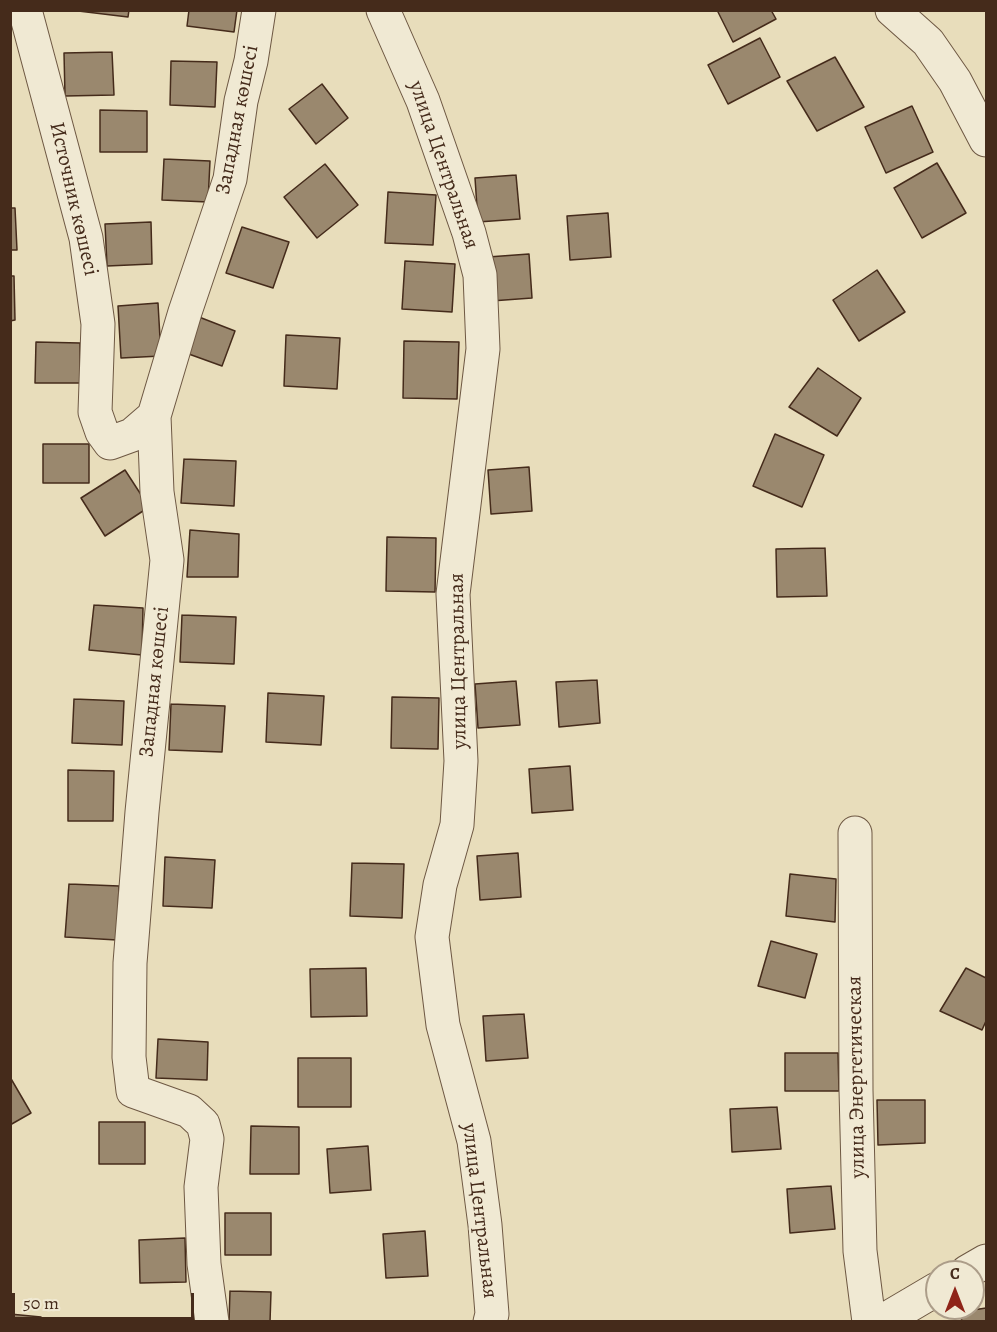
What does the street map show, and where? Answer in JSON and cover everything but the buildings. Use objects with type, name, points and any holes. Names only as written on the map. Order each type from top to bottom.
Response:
[{"type":"street","name":"Источник көшесі","points":[[25,10],[86,238],[98,324],[95,412],[98,422],[110,443],[132,435],[154,416]]},
{"type":"street","name":"Западная көшесі","points":[[212,1322],[204,1264],[201,1198],[207,1139],[203,1124],[189,1111],[133,1090],[129,1057],[130,963],[142,812],[167,560],[157,492],[154,416],[185,312],[230,179],[241,101],[251,61],[259,10]]},
{"type":"street","name":"улица Центральная","points":[[383,10],[423,101],[469,233],[480,275],[483,350],[453,594],[461,761],[457,825],[440,885],[432,937],[443,1025],[474,1141],[485,1225],[492,1314],[490,1322]]},
{"type":"street","points":[[892,10],[928,42],[955,81],[987,140]]},
{"type":"street","name":"улица Энергетическая","points":[[855,833],[856,1090],[860,1251],[869,1322]]},
{"type":"street","points":[[881,1322],[925,1296]]}]
